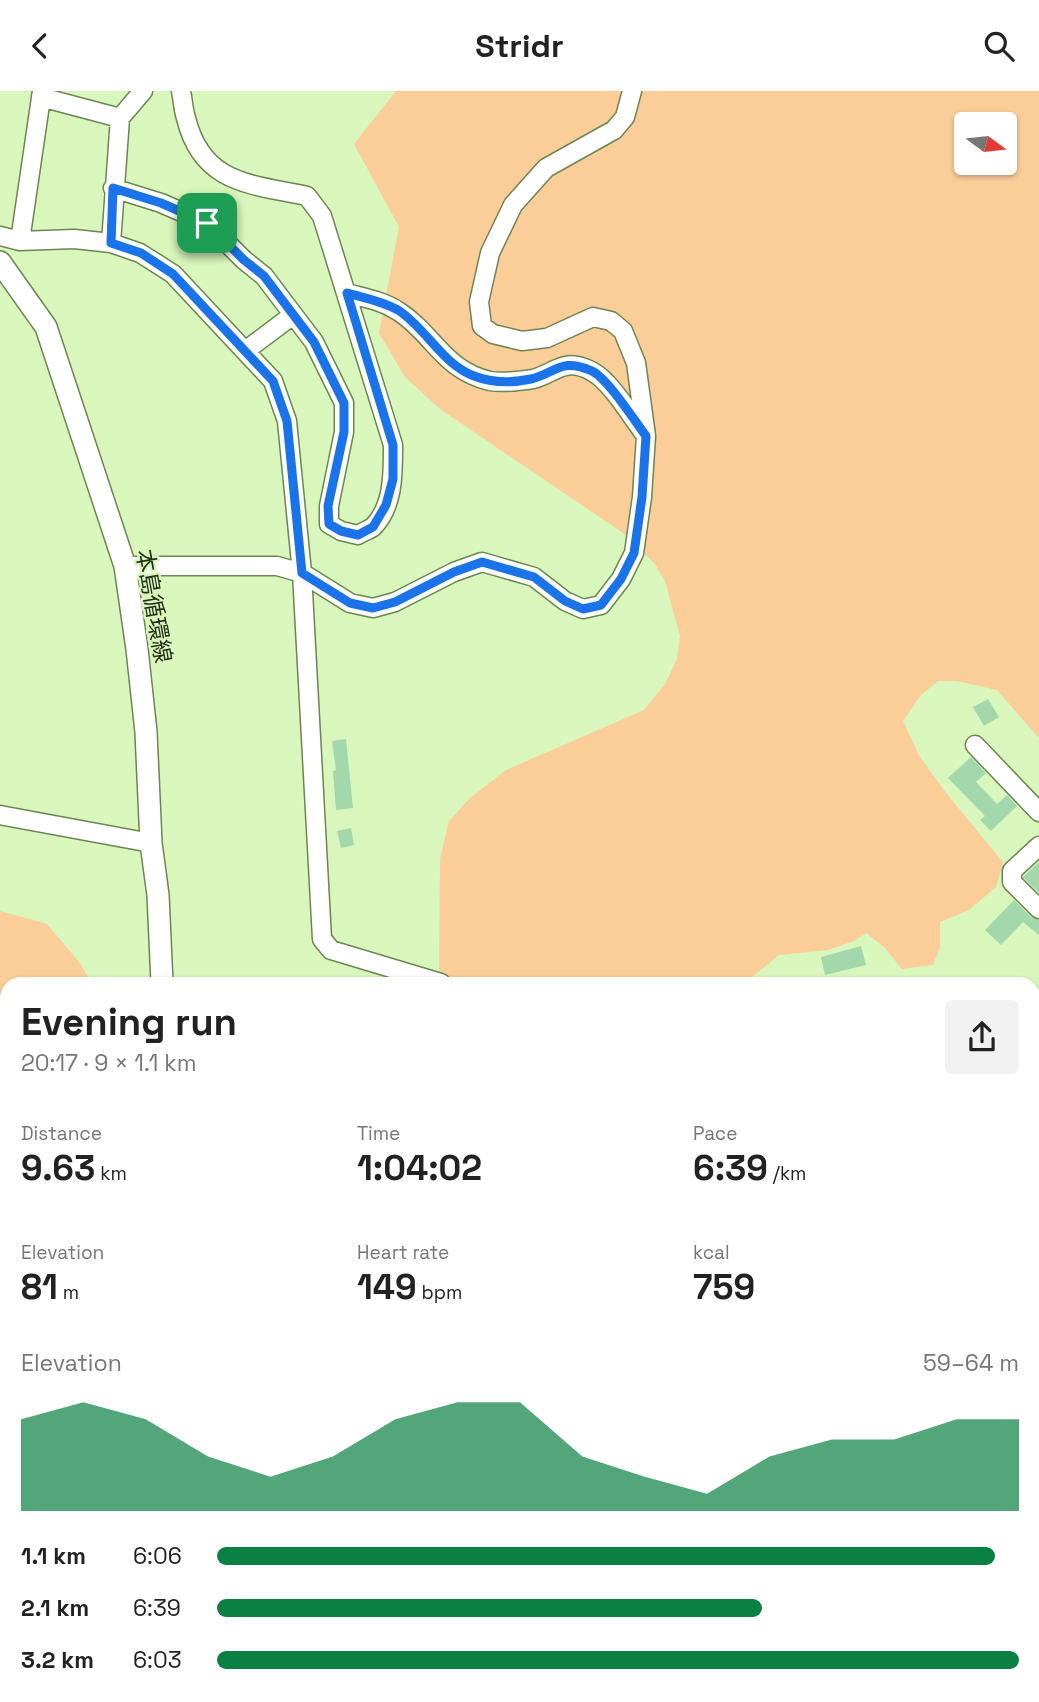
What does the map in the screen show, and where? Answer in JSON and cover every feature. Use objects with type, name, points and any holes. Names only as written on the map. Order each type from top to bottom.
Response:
[{"type":"main road","name":"本島循環線","points":[[0,262],[46,327],[125,566],[146,732],[162,977]]},
{"type":"street","points":[[111,243],[120,118],[143,91]]},
{"type":"street","points":[[113,188],[161,203],[207,223],[264,276],[314,342],[344,403],[344,432],[328,506],[329,524],[341,531],[358,535],[373,527],[386,505],[393,479],[393,445],[322,216],[307,196],[244,183],[221,174],[198,151],[186,119],[181,91]]},
{"type":"street","points":[[125,566],[277,566],[302,573],[350,603],[373,608],[395,602],[454,572],[482,562],[534,577],[565,601],[583,609],[601,605],[621,579],[634,553],[642,497],[646,436],[636,363],[623,331],[611,321],[593,317],[547,338],[522,341],[493,334],[482,326],[480,302],[490,253],[513,205],[546,168],[614,130],[625,117],[632,91]]},
{"type":"street","points":[[20,241],[41,94],[120,118]]},
{"type":"street","points":[[0,236],[20,241],[74,239],[111,243],[141,253],[173,274],[273,381],[287,421],[302,573],[322,939],[331,950],[421,977]]},
{"type":"street","points":[[347,293],[400,311],[460,369],[473,376],[493,381],[514,381],[534,378],[559,366],[578,367],[595,372],[646,436]]},
{"type":"street","points":[[245,351],[293,315]]},
{"type":"street","points":[[975,745],[1039,812]]},
{"type":"street","points":[[0,815],[151,842]]},
{"type":"street","points":[[1039,846],[1012,871],[1012,882],[1039,909]]},
{"type":"shaded area","points":[[396,91],[1039,91],[1039,738],[997,690],[957,681],[938,681],[921,695],[903,721],[920,757],[1003,862],[996,887],[969,910],[940,922],[940,947],[933,965],[902,969],[885,948],[866,933],[854,941],[828,950],[779,955],[752,977],[439,977],[440,859],[449,821],[470,798],[506,770],[644,710],[665,684],[677,659],[680,636],[665,581],[655,564],[623,533],[440,409],[405,377],[379,333],[399,227],[354,144]]},
{"type":"shaded area","points":[[0,911],[47,924],[80,963],[88,977],[0,977]]},
{"type":"building","points":[[988,699],[999,717],[984,726],[973,707]]},
{"type":"building","points":[[346,739],[353,808],[336,810],[333,771],[336,770],[332,741]]},
{"type":"building","points":[[971,757],[986,773],[976,782],[997,804],[1007,795],[1017,806],[991,831],[980,820],[985,816],[948,778]]},
{"type":"building","points":[[351,828],[354,845],[341,848],[337,831]]},
{"type":"building","points":[[1039,862],[1039,893],[1023,877]]},
{"type":"building","points":[[1014,900],[1031,917],[1039,920],[1039,935],[1023,922],[1001,945],[985,930]]},
{"type":"building","points":[[861,946],[866,965],[825,975],[821,957]]},
{"type":"route","points":[[113,188],[161,203],[207,223],[264,276],[314,342],[344,403],[344,432],[328,506],[329,524],[341,531],[358,535],[373,527],[386,505],[393,479],[393,445],[347,293],[400,311],[460,369],[473,376],[493,381],[514,381],[534,378],[559,366],[578,367],[595,372],[646,436],[642,497],[634,553],[621,579],[601,605],[583,609],[565,601],[534,577],[482,562],[454,572],[395,602],[373,608],[350,603],[302,573],[287,421],[273,381],[173,274],[141,253],[111,243],[113,188]]}]
